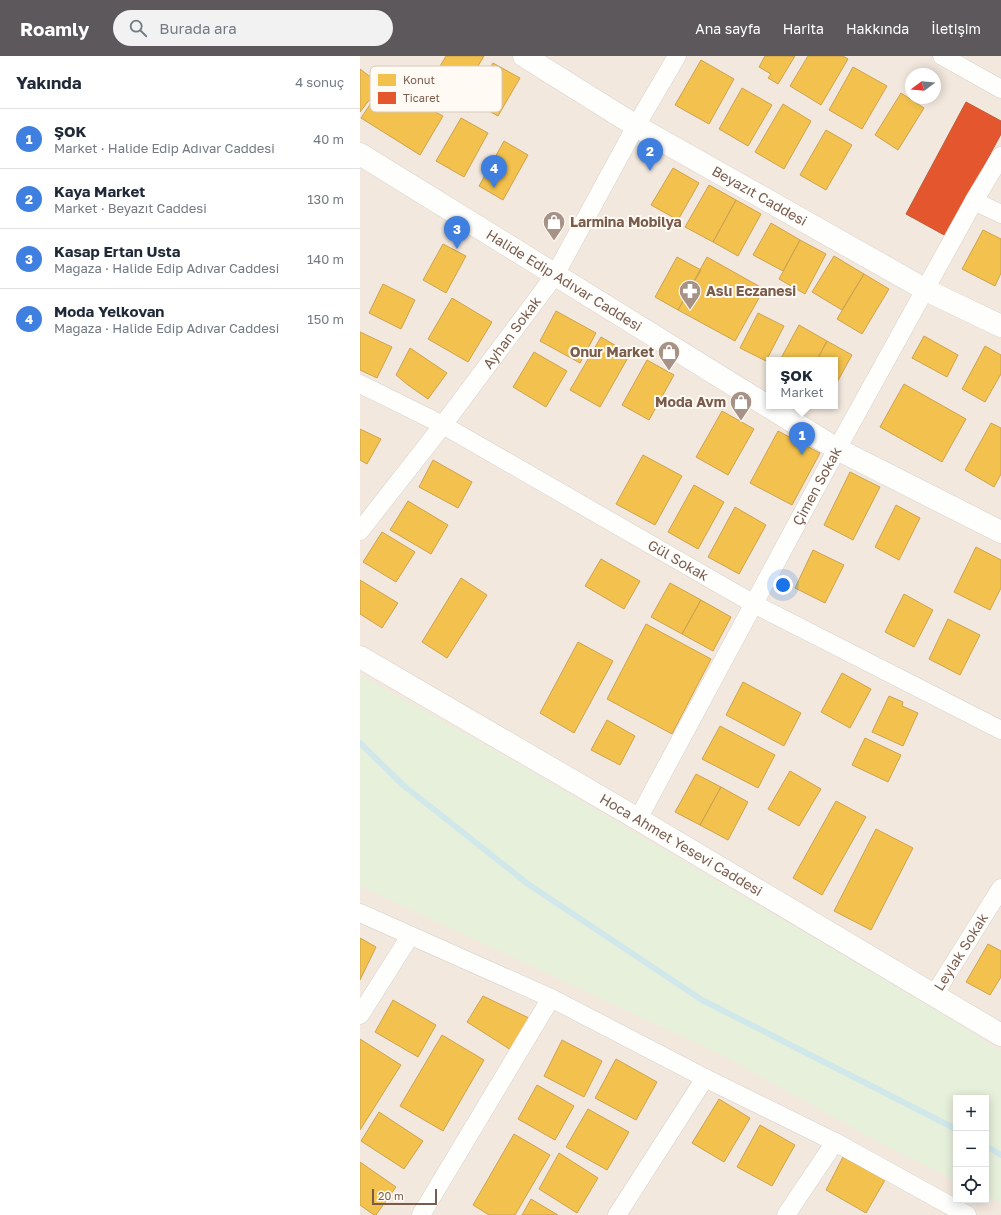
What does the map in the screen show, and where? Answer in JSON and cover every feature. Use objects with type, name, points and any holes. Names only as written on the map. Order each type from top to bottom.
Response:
[{"type":"street","name":"Beyazıt Caddesi","points":[[524,56],[636,126],[926,290],[1001,326]]},
{"type":"street","name":"Ayhan Sokak","points":[[360,531],[443,425],[555,275],[636,126],[677,56]]},
{"type":"street","points":[[942,56],[1001,89]]},
{"type":"street","name":"Halide Edip Adıvar Caddesi","points":[[360,154],[766,405]]},
{"type":"street","name":"Çimen Sokak","points":[[638,819],[837,449],[974,201],[1001,156]]},
{"type":"street","points":[[974,201],[1001,214]]},
{"type":"street","name":"Gül Sokak","points":[[360,384],[443,425],[754,604],[1001,730]]},
{"type":"street","name":"Halide Edip Adıvar Caddesi","points":[[772,409],[837,449],[1001,532]]},
{"type":"street","name":"Hoca Ahmet Yesevi Caddesi","points":[[360,657],[638,819],[1001,1035]]},
{"type":"street","name":"Leylak Sokak","points":[[934,995],[1001,888]]},
{"type":"street","points":[[360,913],[551,998],[705,1078],[835,1142],[960,1213]]},
{"type":"street","points":[[360,1015],[410,936]]},
{"type":"street","points":[[421,1215],[551,998]]},
{"type":"street","points":[[617,1215],[705,1078]]},
{"type":"street","points":[[786,1215],[835,1142]]},
{"type":"shaded area","points":[[360,56],[1001,56],[1001,1215],[360,1215]]},
{"type":"green space","points":[[360,675],[508,758],[949,1018],[1001,1052],[1001,1203],[989,1197],[989,1095],[953,1095],[953,1180],[888,1147],[722,1055],[360,886]]},
{"type":"building: Konut","points":[[446,56],[484,56],[478,66],[440,66]]},
{"type":"building: Konut","points":[[765,56],[795,56],[778,84],[768,78],[771,74],[759,67]]},
{"type":"building: Konut","points":[[808,56],[843,56],[848,59],[821,105],[790,86]]},
{"type":"building: Konut","points":[[701,60],[734,79],[709,124],[675,105]]},
{"type":"building: Konut","points":[[493,63],[498,66],[491,66]]},
{"type":"building: Konut","points":[[853,67],[887,86],[862,129],[829,110]]},
{"type":"building: Konut","points":[[502,68],[520,78],[502,109]]},
{"type":"building: Konut","points":[[360,69],[370,77],[370,99],[360,112]]},
{"type":"building: Konut","points":[[742,88],[772,105],[748,146],[719,129]]},
{"type":"building: Konut","points":[[901,93],[905,96],[905,104],[918,104],[924,108],[898,150],[875,135]]},
{"type":"building: Konut","points":[[370,104],[370,112],[435,112],[443,116],[420,155],[361,118]]},
{"type":"building: Konut","points":[[783,104],[811,121],[784,169],[755,152]]},
{"type":"building: Konut","points":[[491,112],[500,112],[498,116]]},
{"type":"building: Konut","points":[[461,118],[488,133],[464,177],[436,161]]},
{"type":"building: Konut","points":[[826,130],[852,145],[826,190],[800,175]]},
{"type":"building: Konut","points":[[504,141],[528,155],[503,200],[479,186]]},
{"type":"building: Konut","points":[[673,168],[699,183],[678,220],[651,205]]},
{"type":"building: Konut","points":[[709,185],[736,200],[713,242],[685,227]]},
{"type":"building: Konut","points":[[736,200],[761,214],[738,256],[713,242]]},
{"type":"building: Konut","points":[[771,223],[800,240],[783,271],[753,255]]},
{"type":"building: Konut","points":[[983,230],[1001,239],[1001,273],[995,286],[962,269]]},
{"type":"building: Konut","points":[[800,240],[826,254],[805,294],[779,279]]},
{"type":"building: Konut","points":[[443,244],[466,256],[446,293],[423,280]]},
{"type":"building: Konut","points":[[834,256],[864,274],[842,310],[812,292]]},
{"type":"building: Konut","points":[[677,257],[701,270],[678,310],[655,297]]},
{"type":"building: Konut","points":[[707,257],[764,289],[735,341],[678,310]]},
{"type":"building: Konut","points":[[864,274],[889,289],[862,334],[837,319]]},
{"type":"building: Konut","points":[[383,284],[415,300],[401,329],[369,313]]},
{"type":"building: Konut","points":[[452,298],[492,322],[468,362],[428,339]]},
{"type":"building: Konut","points":[[556,311],[596,333],[580,363],[540,341]]},
{"type":"building: Konut","points":[[758,313],[784,326],[768,357],[766,357],[766,361],[740,348]]},
{"type":"building: Konut","points":[[799,325],[827,341],[819,357],[782,357]]},
{"type":"building: Konut","points":[[360,332],[392,347],[377,378],[360,370]]},
{"type":"building: Konut","points":[[924,336],[958,355],[947,377],[912,358]]},
{"type":"building: Konut","points":[[601,337],[630,354],[600,407],[570,390]]},
{"type":"building: Konut","points":[[827,341],[852,355],[838,381],[838,357],[819,357]]},
{"type":"building: Konut","points":[[985,346],[1001,355],[1001,374],[985,402],[962,389]]},
{"type":"building: Konut","points":[[410,348],[447,373],[428,399],[396,375]]},
{"type":"building: Konut","points":[[534,352],[567,371],[546,407],[513,387]]},
{"type":"building: Konut","points":[[647,360],[674,375],[649,420],[622,405]]},
{"type":"building: Konut","points":[[904,384],[966,419],[942,462],[880,427]]},
{"type":"building: Konut","points":[[722,411],[754,429],[728,475],[696,457]]},
{"type":"building: Konut","points":[[991,423],[1001,428],[1001,474],[994,487],[965,470]]},
{"type":"building: Konut","points":[[360,429],[381,439],[367,464],[360,460]]},
{"type":"building: Konut","points":[[778,431],[820,453],[792,505],[750,483]]},
{"type":"building: Konut","points":[[643,455],[682,476],[655,525],[616,504]]},
{"type":"building: Konut","points":[[433,460],[472,482],[458,508],[419,487]]},
{"type":"building: Konut","points":[[850,472],[880,487],[853,540],[824,525]]},
{"type":"building: Konut","points":[[694,485],[724,502],[698,549],[668,532]]},
{"type":"building: Konut","points":[[408,501],[448,525],[431,554],[390,530]]},
{"type":"building: Konut","points":[[896,505],[920,518],[899,560],[875,547]]},
{"type":"building: Konut","points":[[735,507],[766,525],[739,574],[708,557]]},
{"type":"building: Konut","points":[[382,532],[415,552],[396,582],[363,562]]},
{"type":"building: Konut","points":[[976,547],[1001,560],[1001,588],[990,610],[954,592]]},
{"type":"building: Konut","points":[[813,550],[844,565],[825,603],[795,588]]},
{"type":"building: Konut","points":[[601,559],[640,581],[624,609],[585,586]]},
{"type":"building: Konut","points":[[461,578],[487,595],[447,658],[422,642]]},
{"type":"building: Konut","points":[[360,580],[398,603],[382,628],[360,614]]},
{"type":"building: Konut","points":[[670,583],[701,600],[682,634],[651,617]]},
{"type":"building: Konut","points":[[904,594],[933,610],[914,647],[885,632]]},
{"type":"building: Konut","points":[[701,600],[731,617],[713,651],[682,634]]},
{"type":"building: Konut","points":[[948,619],[980,635],[960,675],[929,659]]},
{"type":"building: Konut","points":[[646,624],[711,659],[672,734],[607,699]]},
{"type":"building: Konut","points":[[578,642],[613,661],[574,733],[540,713]]},
{"type":"building: Konut","points":[[842,673],[871,689],[850,728],[821,712]]},
{"type":"building: Konut","points":[[743,682],[801,713],[784,746],[726,715]]},
{"type":"building: Konut","points":[[889,696],[903,702],[902,706],[918,713],[903,746],[872,732]]},
{"type":"building: Konut","points":[[607,720],[635,736],[620,765],[591,750]]},
{"type":"building: Konut","points":[[720,726],[775,755],[758,788],[702,759]]},
{"type":"building: Konut","points":[[865,738],[901,755],[888,782],[852,765]]},
{"type":"building: Konut","points":[[790,771],[821,789],[799,826],[768,809]]},
{"type":"building: Konut","points":[[696,774],[721,787],[700,825],[675,812]]},
{"type":"building: Konut","points":[[721,787],[748,802],[728,840],[700,825]]},
{"type":"building: Konut","points":[[836,801],[866,817],[822,895],[793,878]]},
{"type":"building: Konut","points":[[876,829],[913,848],[871,930],[834,911]]},
{"type":"building: Konut","points":[[360,938],[376,947],[360,980]]},
{"type":"building: Konut","points":[[988,944],[1001,951],[1001,977],[990,995],[966,982]]},
{"type":"building: Konut","points":[[483,996],[529,1018],[511,1050],[467,1022]]},
{"type":"building: Konut","points":[[393,1000],[436,1025],[418,1057],[375,1032]]},
{"type":"building: Konut","points":[[442,1035],[484,1060],[443,1131],[400,1106]]},
{"type":"building: Konut","points":[[360,1039],[401,1065],[360,1130]]},
{"type":"building: Konut","points":[[562,1040],[602,1061],[584,1097],[544,1076]]},
{"type":"building: Konut","points":[[616,1059],[657,1082],[636,1120],[595,1098]]},
{"type":"building: Konut","points":[[537,1085],[574,1106],[555,1140],[518,1119]]},
{"type":"building: Konut","points":[[719,1099],[750,1118],[724,1162],[692,1143]]},
{"type":"building: Konut","points":[[588,1109],[629,1132],[607,1170],[566,1147]]},
{"type":"building: Konut","points":[[379,1112],[423,1141],[404,1169],[361,1141]]},
{"type":"building: Konut","points":[[760,1125],[795,1145],[772,1186],[737,1167]]},
{"type":"building: Konut","points":[[514,1134],[550,1155],[515,1215],[489,1215],[473,1205]]},
{"type":"building: Konut","points":[[559,1153],[598,1178],[577,1213],[539,1189]]},
{"type":"building: Konut","points":[[843,1157],[885,1180],[866,1213],[826,1190]]},
{"type":"building: Konut","points":[[360,1162],[396,1187],[376,1215],[360,1205]]},
{"type":"building: Konut","points":[[531,1199],[558,1215],[522,1215]]},
{"type":"building: Ticaret","points":[[966,102],[1001,121],[1001,134],[946,236],[906,214]]},
{"type":"waterway","points":[[360,743],[403,785],[528,884],[702,1000],[953,1127]]},
{"type":"waterway","points":[[989,1148],[1001,1155]]},
{"type":"place","name":"Kaya Market","points":[[650,171]]},
{"type":"place","name":"Moda Yelkovan","points":[[494,188]]},
{"type":"place","name":"Larmina Mobilya","points":[[554,242]]},
{"type":"place","name":"Kasap Ertan Usta","points":[[457,249]]},
{"type":"place","name":"Aslı Eczanesi","points":[[690,310]]},
{"type":"place","name":"Onur Market","points":[[669,372]]},
{"type":"place","name":"Moda Avm","points":[[741,422]]},
{"type":"place","name":"ŞOK","points":[[802,455]]}]
